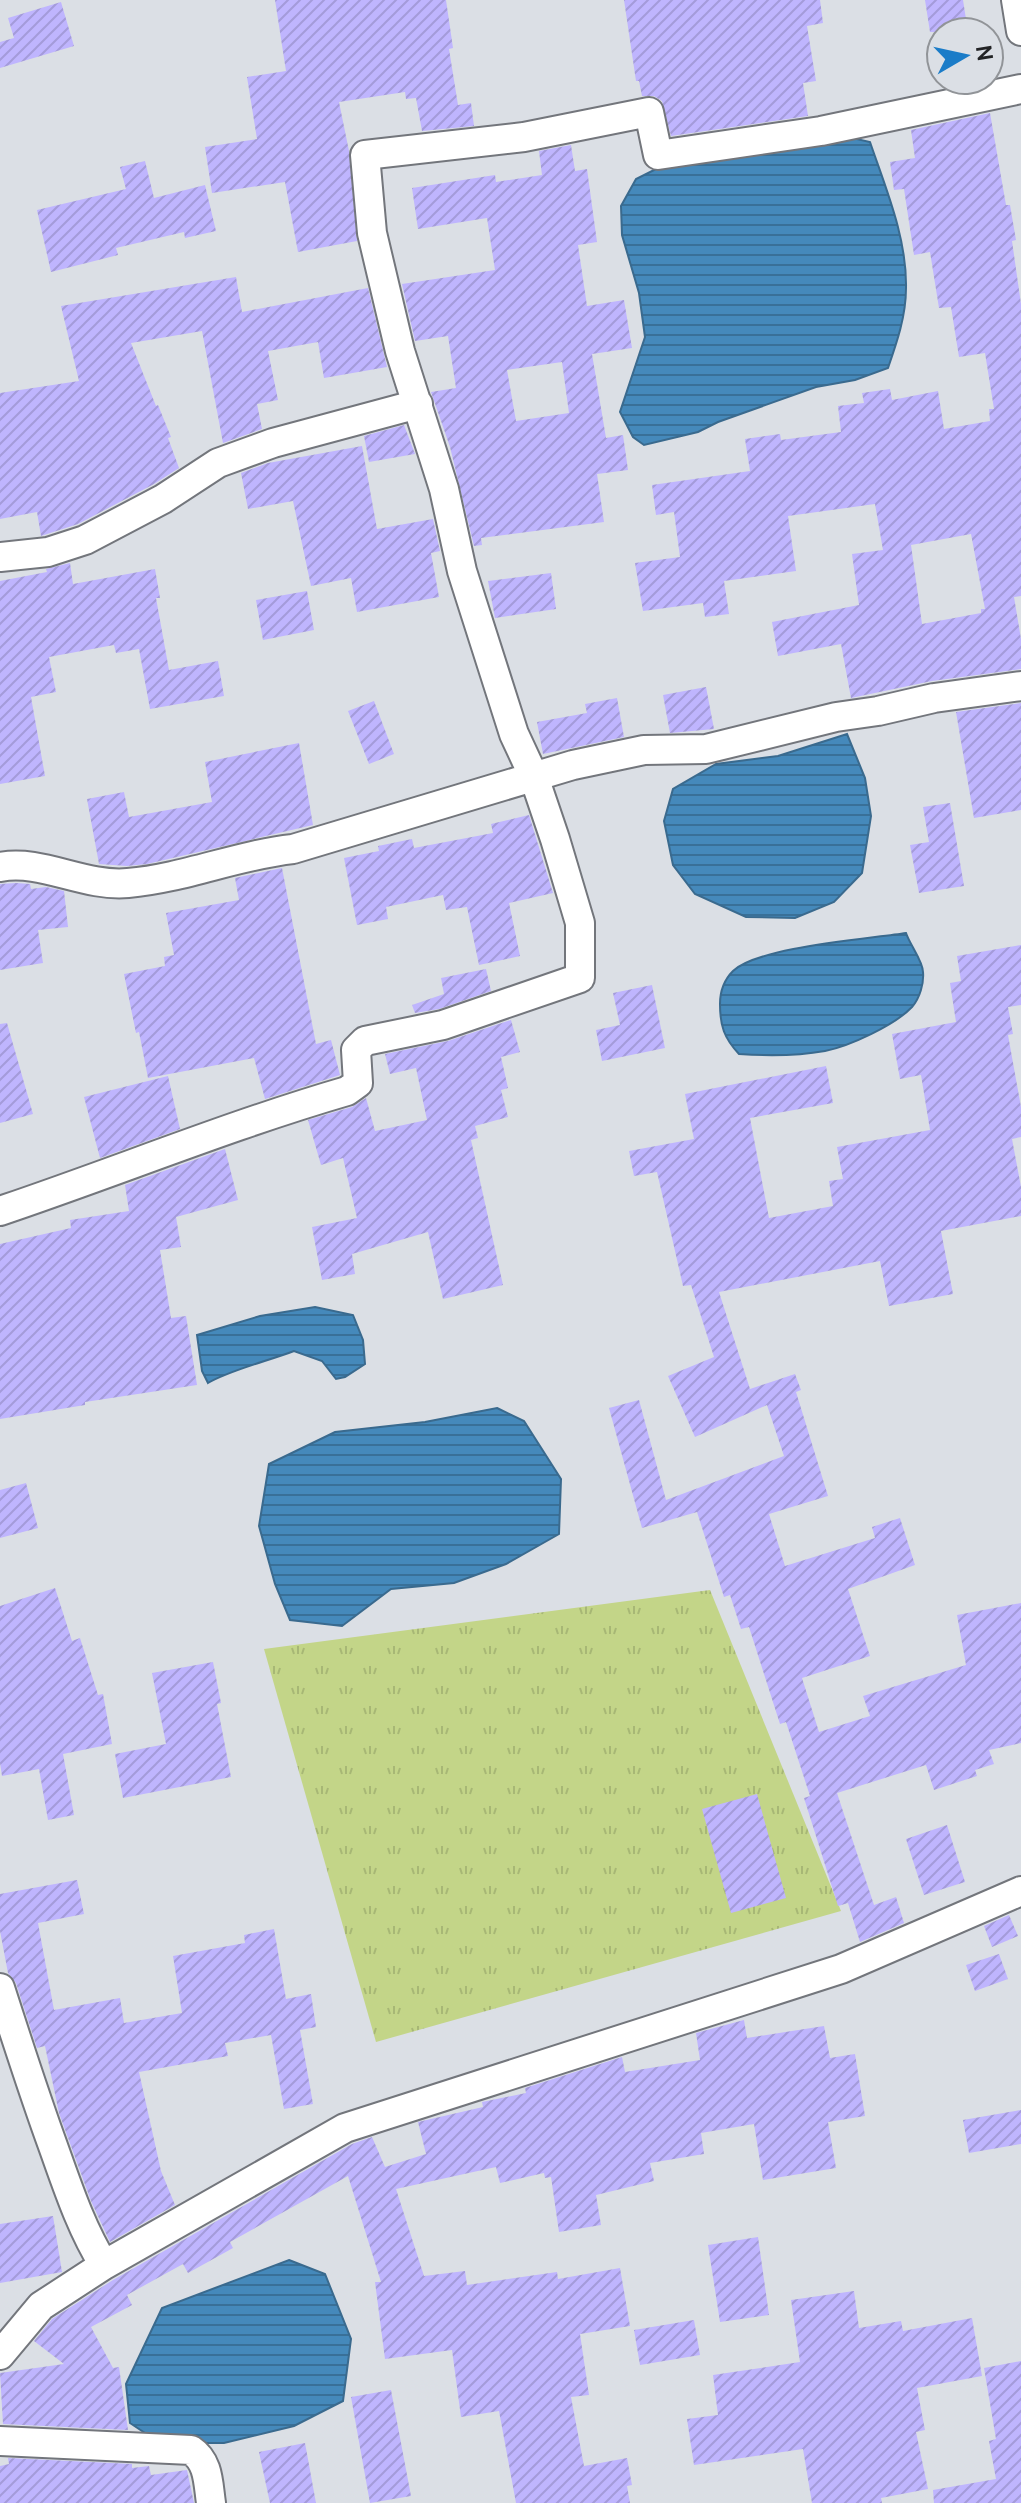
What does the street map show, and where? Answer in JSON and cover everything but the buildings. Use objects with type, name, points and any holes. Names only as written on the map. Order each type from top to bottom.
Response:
[{"type":"street","points":[[1016,0],[1021,31]]},
{"type":"street","points":[[0,1211],[265,1115],[347,1091],[358,1083],[356,1050],[365,1041],[443,1025],[580,978],[580,923],[534,777],[514,734],[462,571],[444,489],[400,351],[372,233],[365,155],[524,137],[649,112],[658,155],[821,131],[1021,89]]},
{"type":"street","points":[[0,557],[48,552],[85,540],[163,499],[218,463],[273,443],[418,404]]},
{"type":"street","points":[[0,867],[25,864],[81,879],[126,883],[179,875],[259,853],[293,849],[573,765],[644,750],[706,749],[836,717],[934,698],[1021,686]]},
{"type":"street","points":[[0,2355],[41,2306],[104,2265],[345,2128],[841,1969],[1021,1891]]},
{"type":"street","points":[[0,1988],[27,2077],[69,2192],[86,2236],[104,2265]]},
{"type":"street","points":[[0,2441],[191,2450],[201,2456],[207,2472],[211,2503]]},
{"type":"green space","points":[[710,1590],[841,1911],[376,2042],[264,1649]]},
{"type":"water","points":[[848,137],[870,142],[903,251],[904,309],[888,368],[855,380],[816,387],[698,432],[644,445],[633,437],[620,412],[645,337],[639,293],[622,235],[621,206],[636,179],[658,168]]},
{"type":"water","points":[[847,734],[865,778],[871,816],[862,873],[834,902],[795,918],[746,917],[695,894],[673,865],[664,821],[673,789],[716,764],[778,756]]},
{"type":"water","points":[[906,933],[921,963],[923,981],[915,1003],[895,1021],[847,1045],[814,1053],[739,1054],[730,1043],[724,1031],[720,1004],[724,983],[733,971],[746,963],[789,950]]},
{"type":"water","points":[[315,1307],[353,1315],[363,1340],[365,1364],[336,1379],[322,1361],[294,1351],[208,1383],[202,1371],[197,1335],[260,1316]]},
{"type":"water","points":[[497,1408],[524,1421],[561,1479],[559,1534],[506,1564],[454,1583],[391,1589],[342,1626],[290,1620],[275,1584],[259,1526],[269,1464],[335,1432],[425,1422]]},
{"type":"water","points":[[289,2260],[325,2274],[351,2339],[343,2401],[294,2426],[224,2443],[160,2443],[130,2423],[126,2384],[162,2308]]}]
